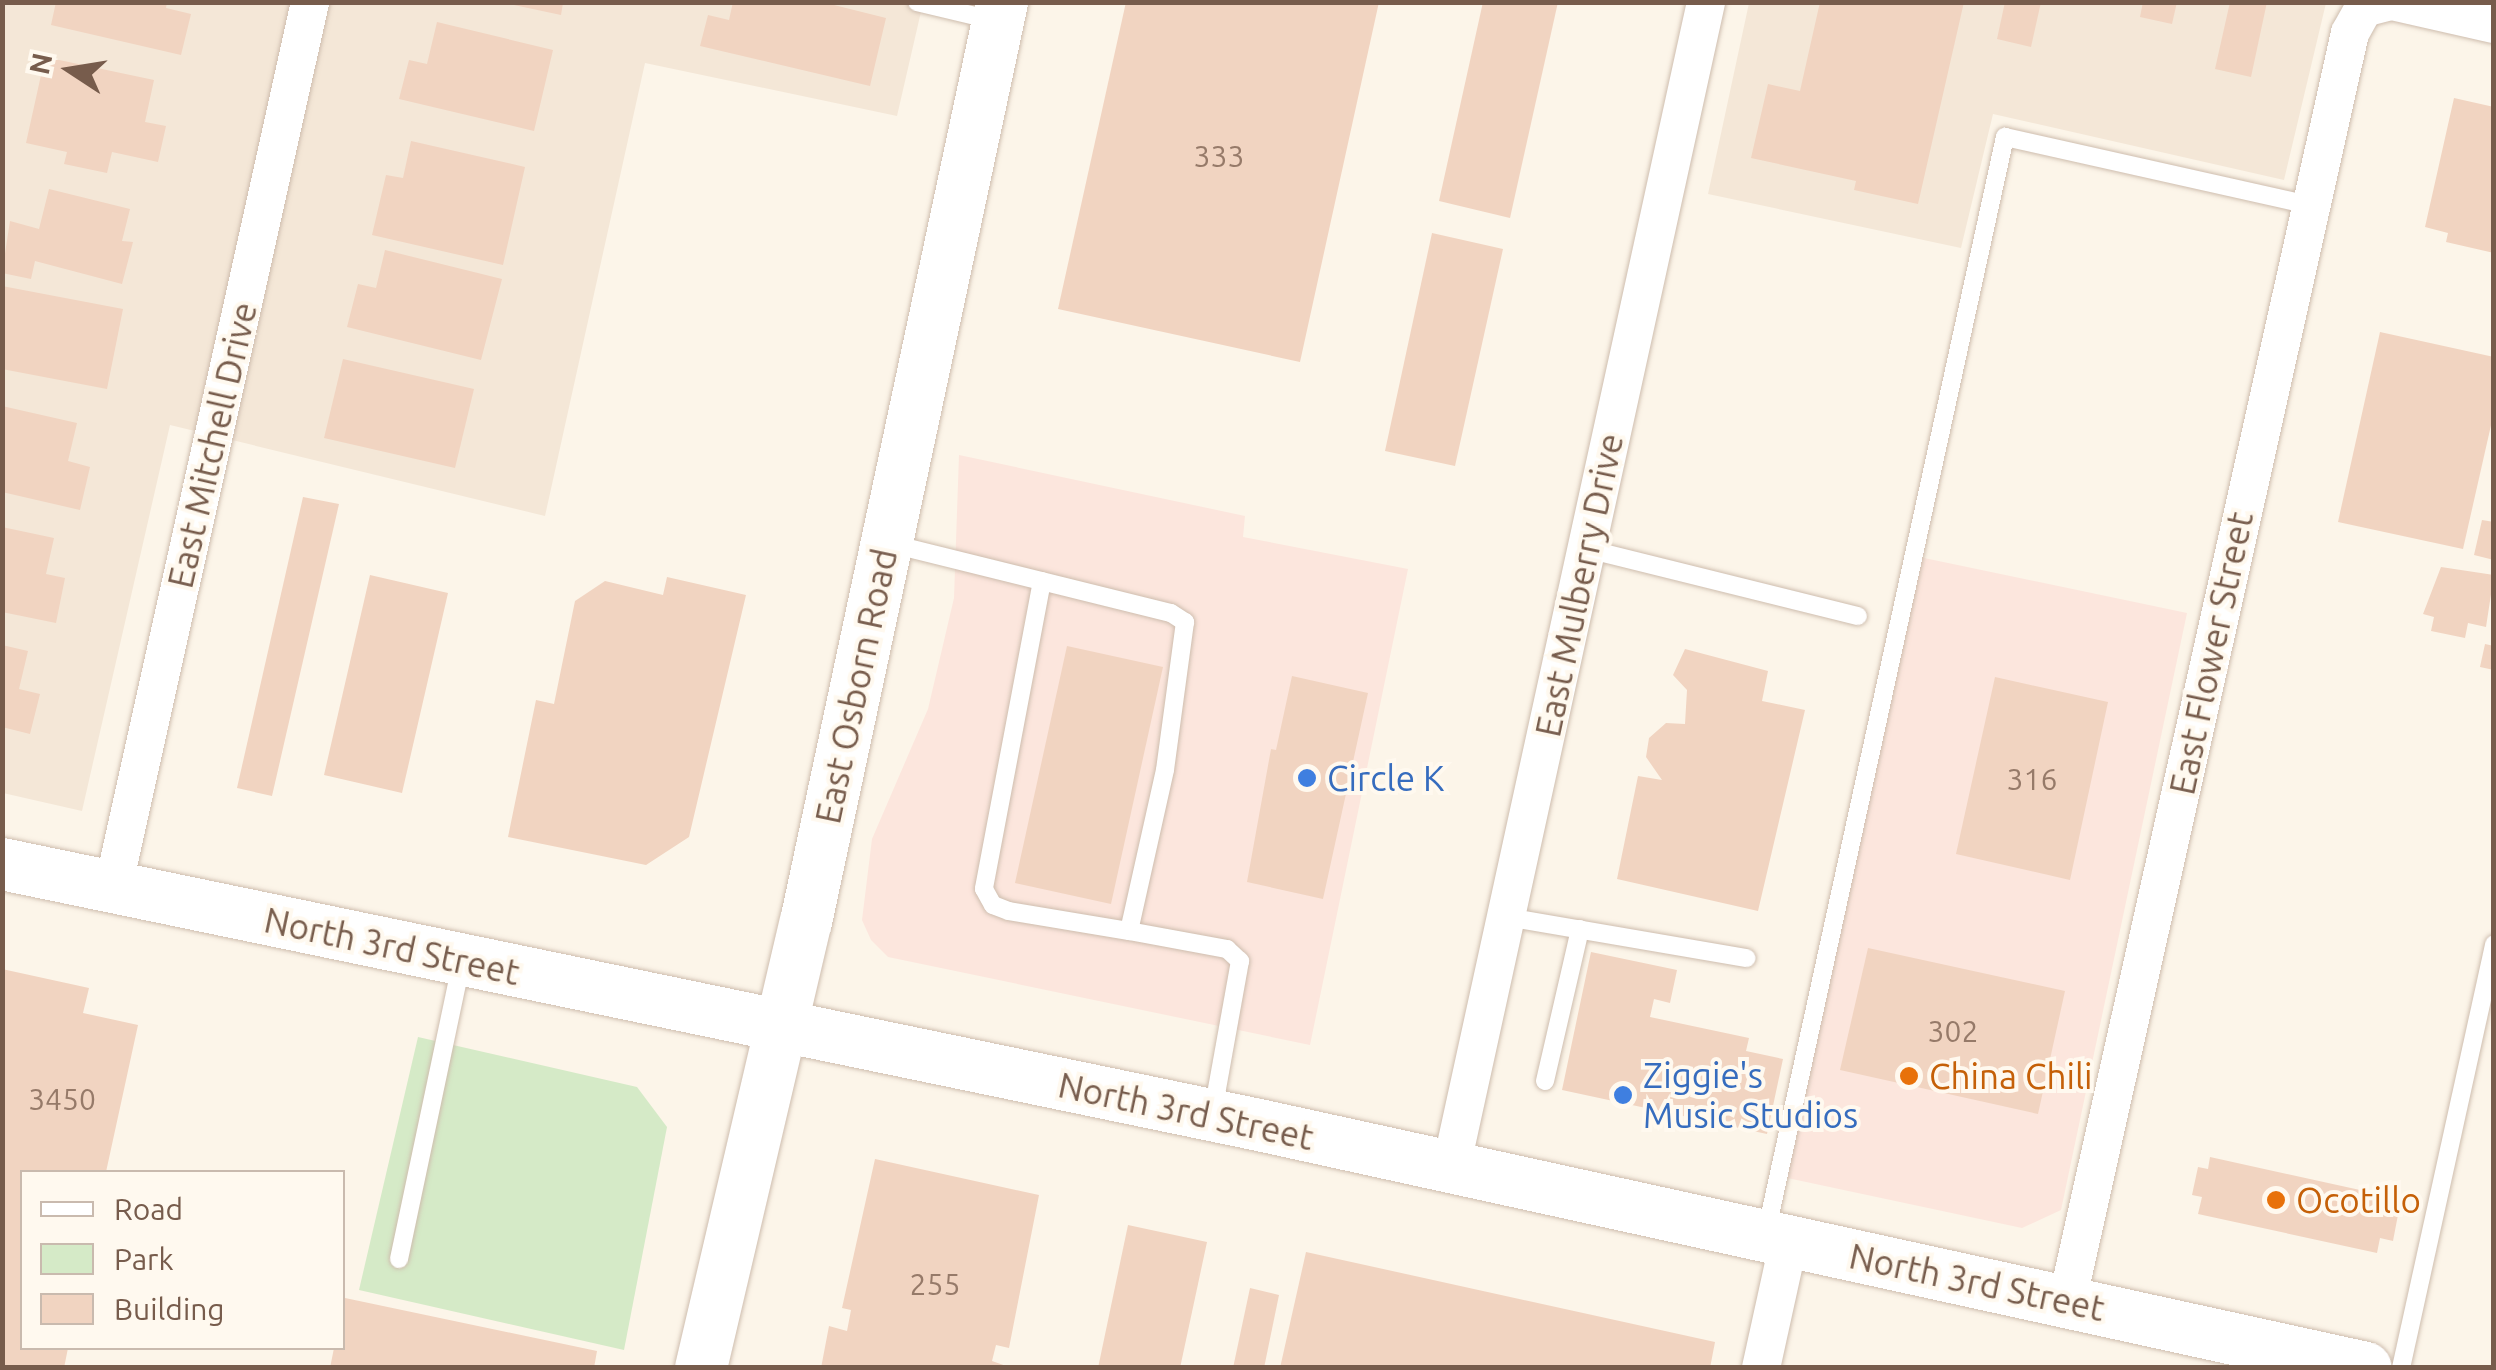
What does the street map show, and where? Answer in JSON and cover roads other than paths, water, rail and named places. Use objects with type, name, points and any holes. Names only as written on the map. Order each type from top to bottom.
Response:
[{"type":"street","name":"East Mitchell Drive","points":[[113,888],[310,2]]},
{"type":"street","name":"East Mulberry Drive","points":[[1452,1168],[1706,2]]},
{"type":"street","points":[[2382,4],[2494,24]]},
{"type":"street","name":"East Flower Street","points":[[2067,1302],[2350,33],[2382,4]]},
{"type":"street","name":"East Osborn Road","points":[[701,1368],[782,1027],[1000,12]]},
{"type":"street","name":"North 3rd Street","points":[[2,864],[1212,1116],[2336,1364]]},
{"type":"street","points":[[1761,1368],[1777,1239]]},
{"type":"lane","points":[[917,2],[1000,12]]},
{"type":"lane","points":[[1777,1239],[2005,137],[2310,205]]},
{"type":"lane","points":[[887,543],[1185,622],[1165,770],[1129,931]]},
{"type":"lane","points":[[1586,550],[1858,616]]},
{"type":"lane","points":[[1042,581],[984,890],[993,905],[1010,911],[1227,949],[1240,961],[1212,1116]]},
{"type":"lane","points":[[1506,916],[1747,958]]},
{"type":"lane","points":[[1545,1081],[1580,929]]},
{"type":"lane","points":[[2401,1368],[2494,944]]},
{"type":"lane","points":[[399,1260],[462,960]]},
{"type":"place","name":"Circle K","points":[[1307,778]]},
{"type":"place","name":"China Chili","points":[[1909,1076]]},
{"type":"place","name":"Ziggie's Music Studios","points":[[1623,1095]]},
{"type":"place","name":"Ocotillo","points":[[2276,1200]]}]
